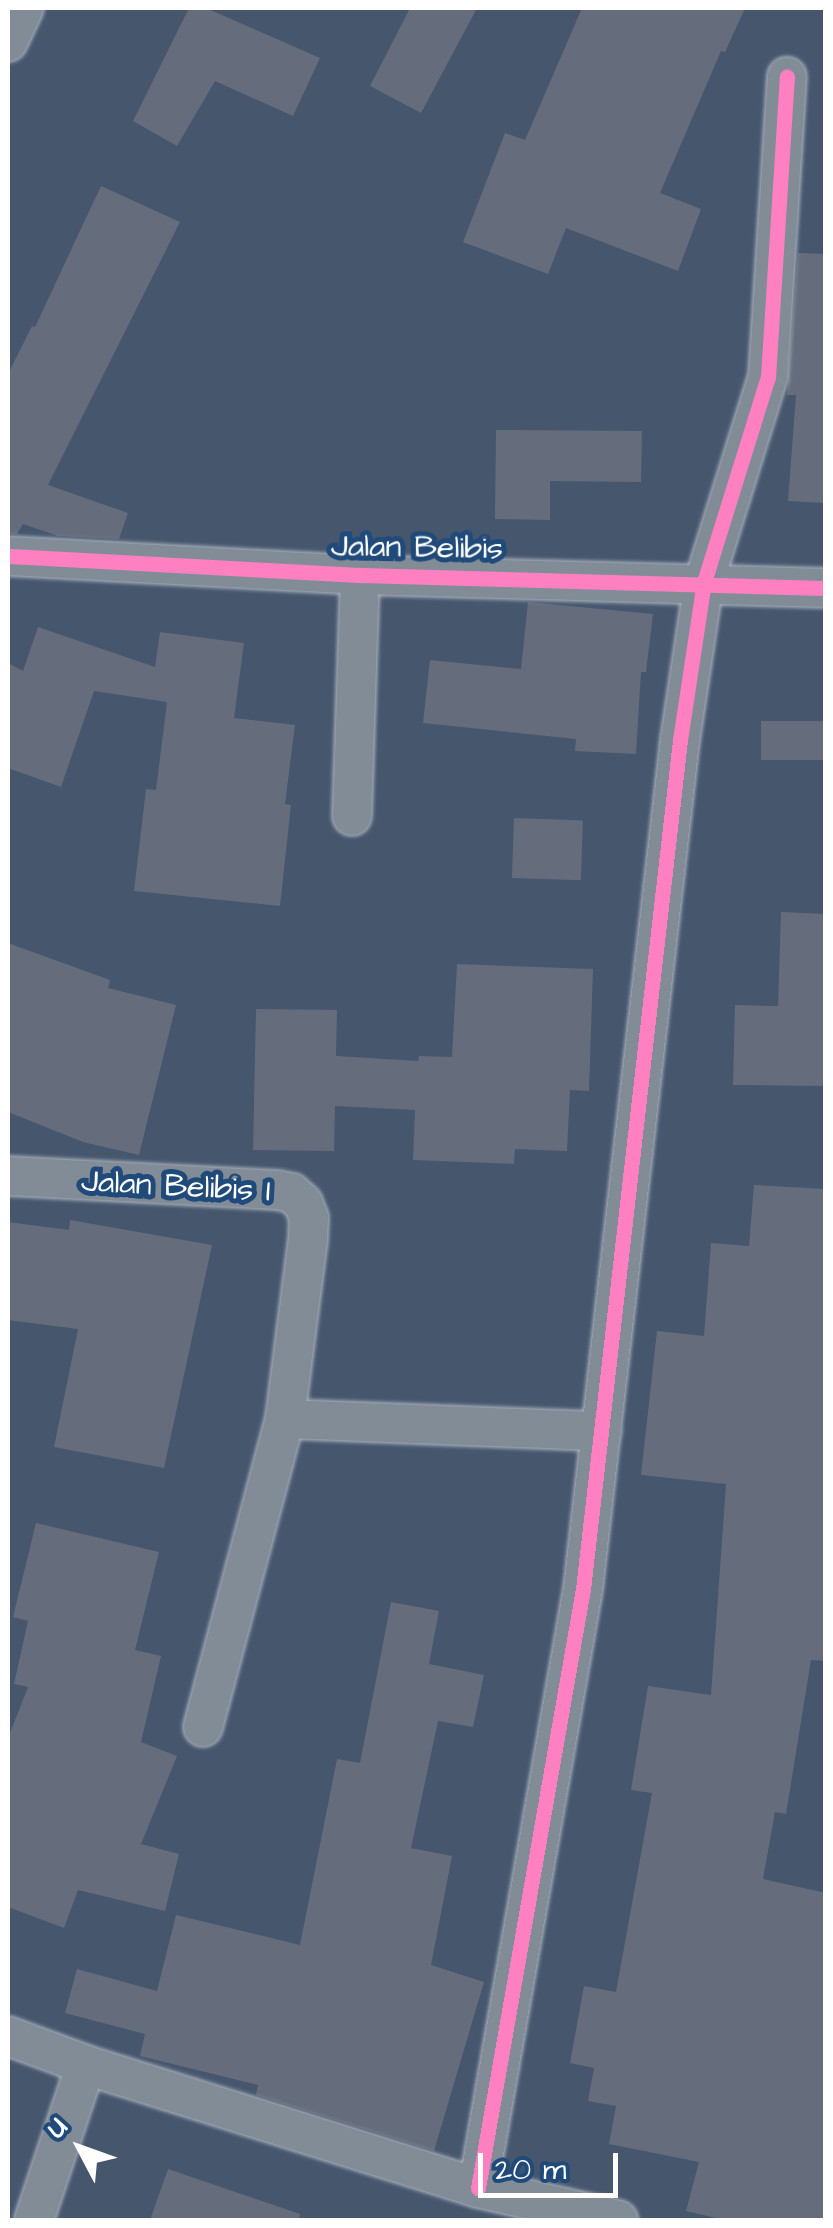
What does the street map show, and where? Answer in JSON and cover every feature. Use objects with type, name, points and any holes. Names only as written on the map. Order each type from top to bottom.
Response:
[{"type":"street","points":[[478,2188],[583,1589],[680,740],[704,582],[768,376],[787,77]]},
{"type":"street","name":"Jalan Belibis","points":[[8,556],[360,575],[826,588]]},
{"type":"street","points":[[352,816],[360,575]]},
{"type":"street","name":"Jalan Belibis I","points":[[8,1176],[277,1190],[292,1193],[303,1203],[309,1218],[285,1419],[203,1727]]},
{"type":"street","points":[[285,1419],[602,1431]]},
{"type":"street","points":[[8,2036],[86,2065],[478,2188],[618,2220]]},
{"type":"street","points":[[34,2220],[86,2065]]},
{"type":"building","points":[[189,8],[206,8],[320,58],[293,116],[215,81],[177,146],[133,121]]},
{"type":"building","points":[[410,8],[477,8],[421,113],[370,86]]},
{"type":"building","points":[[582,8],[745,8],[725,52],[721,51],[660,193],[701,209],[678,271],[566,228],[548,274],[463,242],[505,133],[525,140]]},
{"type":"building","points":[[101,186],[180,222],[48,485],[128,513],[119,539],[58,536],[23,524],[17,534],[8,534],[8,374],[32,326],[35,327]]},
{"type":"building","points":[[798,253],[826,254],[826,503],[788,501],[796,395],[787,395]]},
{"type":"building","points":[[496,430],[642,431],[641,482],[550,481],[550,520],[495,519]]},
{"type":"building","points":[[528,602],[653,614],[646,672],[641,672],[636,754],[575,751],[576,739],[423,723],[430,660],[521,669]]},
{"type":"building","points":[[38,627],[155,667],[160,632],[244,643],[234,718],[295,725],[285,804],[291,805],[280,906],[134,891],[146,789],[156,790],[167,702],[94,691],[61,787],[8,768],[8,663],[23,671]]},
{"type":"building","points":[[761,721],[826,721],[826,760],[761,760]]},
{"type":"building","points":[[514,818],[583,820],[581,880],[512,878]]},
{"type":"building","points":[[781,912],[826,914],[826,1086],[733,1085],[735,1005],[778,1006]]},
{"type":"building","points":[[8,943],[110,980],[108,988],[176,1005],[139,1155],[83,1142],[8,1112]]},
{"type":"building","points":[[457,964],[593,969],[589,1091],[570,1090],[567,1151],[515,1149],[514,1164],[413,1160],[415,1110],[335,1106],[334,1151],[253,1150],[256,1009],[337,1010],[336,1056],[418,1061],[419,1056],[452,1057]]},
{"type":"building","points":[[754,1185],[826,1189],[826,1661],[811,1660],[786,1814],[775,1812],[763,1879],[826,1893],[826,2220],[725,2220],[686,2211],[699,2162],[609,2144],[616,2106],[588,2101],[594,2068],[570,2063],[584,1986],[616,1992],[652,1793],[631,1790],[648,1686],[711,1695],[726,1484],[641,1475],[657,1331],[704,1336],[711,1243],[749,1246]]},
{"type":"building","points":[[70,1220],[212,1245],[164,1468],[54,1447],[78,1329],[8,1320],[8,1222],[69,1230]]},
{"type":"building","points":[[36,1523],[159,1552],[135,1650],[161,1656],[141,1742],[177,1756],[141,1844],[179,1854],[165,1911],[78,1890],[64,1928],[8,1907],[8,1738],[28,1687],[14,1684],[28,1621],[13,1617]]},
{"type":"building","points":[[391,1602],[439,1611],[429,1664],[484,1675],[473,1727],[438,1721],[411,1848],[452,1856],[431,1965],[484,1982],[434,2151],[256,2095],[258,2085],[140,2056],[145,2034],[65,2013],[77,1969],[157,1991],[176,1915],[300,1945],[337,1759],[360,1763]]},
{"type":"building","points":[[168,2169],[300,2214],[299,2220],[150,2220]]},
{"type":"cycle path","points":[[478,2188],[583,1589],[680,740],[704,582],[768,377],[787,77]]},
{"type":"cycle path","points":[[8,556],[360,575],[826,588]]}]
